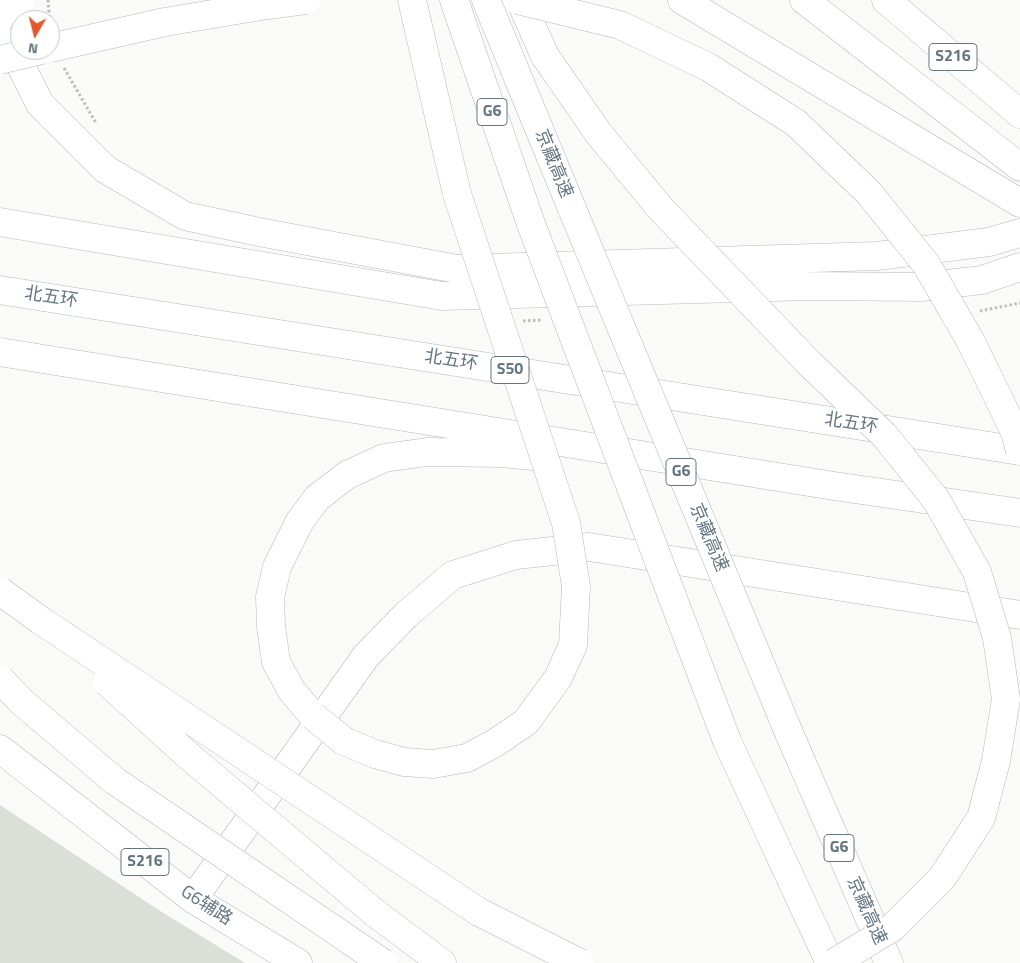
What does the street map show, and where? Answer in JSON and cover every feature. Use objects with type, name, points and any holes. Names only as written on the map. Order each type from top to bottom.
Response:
[{"type":"main road","points":[[2,0],[12,48],[40,104],[105,169],[185,216],[259,232],[457,268],[877,256],[989,242],[1020,234]]},
{"type":"main road","points":[[0,18],[20,0]]},
{"type":"main road","points":[[60,46],[165,22],[306,0]]},
{"type":"main road","points":[[412,0],[457,194],[566,523],[576,586],[572,645],[558,678],[526,722],[467,758],[434,764],[404,762],[375,754],[344,741],[312,716],[292,692],[276,662],[271,626],[270,596],[276,567],[300,521],[318,498],[348,475],[384,458],[427,452],[502,453],[834,486]]},
{"type":"main road","name":"G6","points":[[454,0],[532,224],[727,741],[830,963]]},
{"type":"main road","name":"京藏高速","points":[[486,0],[789,733],[889,963]]},
{"type":"main road","points":[[518,0],[545,56],[599,134],[661,209],[809,363],[885,436],[936,502],[977,572],[997,638],[1006,699],[996,761],[981,818],[942,878],[893,927],[834,963]]},
{"type":"main road","points":[[518,0],[620,25],[708,67],[796,123],[869,193],[926,264],[970,340],[1015,432],[1020,451]]},
{"type":"main road","points":[[682,0],[1020,203]]},
{"type":"main road","points":[[804,0],[1020,167]]},
{"type":"main road","name":"S216","points":[[886,0],[1020,114]]},
{"type":"main road","points":[[0,222],[442,296],[809,286],[921,287],[982,280],[1020,267]]},
{"type":"main road","name":"北五环","points":[[0,290],[1020,451]]},
{"type":"main road","points":[[0,352],[834,486],[1020,513]]},
{"type":"main road","points":[[193,899],[366,656],[406,615],[453,575],[516,554],[589,547],[1020,615]]},
{"type":"main road","points":[[0,591],[40,620],[479,912],[580,963]]},
{"type":"main road","points":[[40,620],[191,758],[375,913],[442,963]]},
{"type":"main road","points":[[0,679],[22,702],[115,781],[383,963]]},
{"type":"main road","name":"G6辅路","points":[[0,750],[193,899],[298,963]]},
{"type":"shaded area","points":[[0,805],[157,909],[245,963],[0,963]]}]
